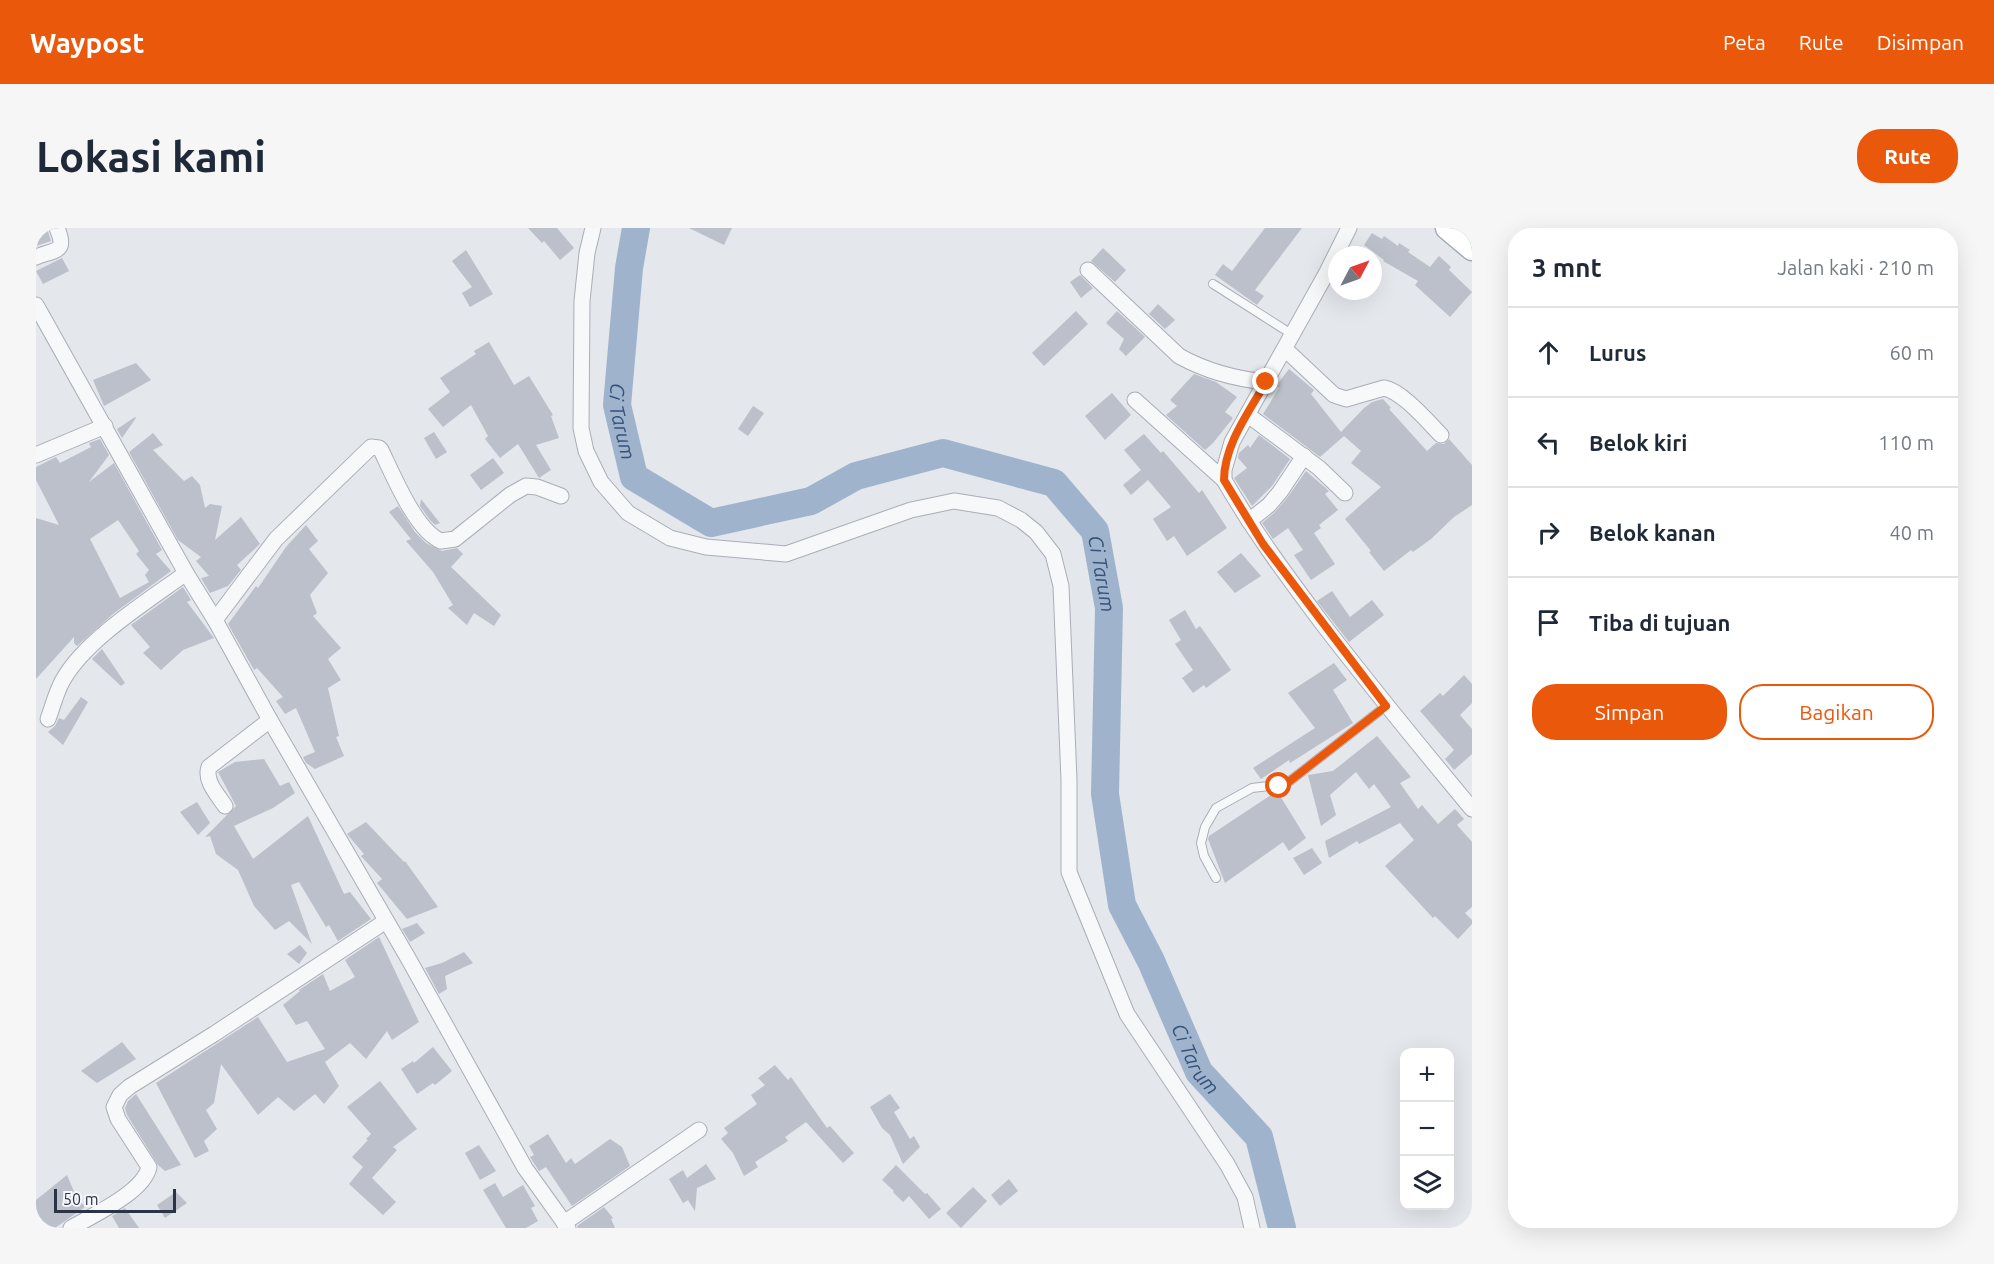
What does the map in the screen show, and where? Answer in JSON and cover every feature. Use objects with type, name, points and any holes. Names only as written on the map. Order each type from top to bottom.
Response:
[{"type":"main road","points":[[1447,228],[1472,249]]},
{"type":"street","points":[[36,257],[59,249],[62,245],[63,242],[57,228]]},
{"type":"street","points":[[593,228],[587,253],[582,301],[581,428],[586,451],[601,482],[628,513],[670,538],[706,547],[786,554],[911,510],[954,501],[998,508],[1021,520],[1036,532],[1053,554],[1061,586],[1069,780],[1069,872],[1127,1014],[1227,1164],[1245,1197],[1252,1228]]},
{"type":"street","points":[[1224,480],[1224,470],[1232,442],[1289,342],[1349,228]]},
{"type":"street","points":[[1088,270],[1179,356],[1216,372],[1245,380],[1266,382]]},
{"type":"street","points":[[36,305],[525,1168],[566,1226],[699,1130]]},
{"type":"street","points":[[1289,342],[1334,395],[1346,399],[1389,388],[1441,435]]},
{"type":"street","points":[[1135,400],[1224,480],[1269,552],[1386,706],[1472,808]]},
{"type":"street","points":[[1248,415],[1304,456],[1346,493]]},
{"type":"street","points":[[36,455],[105,426]]},
{"type":"street","points":[[215,620],[276,539],[371,447],[381,450],[402,493],[427,532],[441,541],[455,539],[510,495],[526,486],[537,487],[561,496]]},
{"type":"street","points":[[1249,521],[1274,499],[1304,456]]},
{"type":"street","points":[[48,719],[63,679],[83,656],[104,634],[186,573]]},
{"type":"street","points":[[225,806],[209,780],[207,773],[209,767],[270,720]]},
{"type":"street","points":[[71,1228],[135,1189],[148,1174],[149,1167],[116,1113],[114,1107],[120,1095],[386,921]]},
{"type":"lane","points":[[1213,284],[1289,342]]},
{"type":"lane","points":[[1216,878],[1204,856],[1201,843],[1205,827],[1216,808],[1252,788],[1286,784],[1386,706]]},
{"type":"building","points":[[36,228],[47,228],[51,241],[36,246]]},
{"type":"building","points":[[528,228],[557,228],[574,248],[560,260],[544,241],[542,243]]},
{"type":"building","points":[[689,228],[732,228],[724,245]]},
{"type":"building","points":[[1265,228],[1302,228],[1255,290],[1264,296],[1257,305],[1215,275],[1223,264],[1232,271]]},
{"type":"building","points":[[1372,233],[1382,239],[1384,236],[1398,246],[1399,243],[1430,267],[1439,256],[1451,267],[1449,270],[1472,292],[1450,317],[1415,285],[1418,281],[1383,261],[1382,246],[1364,245]]},
{"type":"building","points":[[1103,248],[1126,270],[1115,282],[1091,261]]},
{"type":"building","points":[[466,250],[493,294],[470,307],[462,293],[472,287],[452,261]]},
{"type":"building","points":[[62,258],[69,271],[43,284],[36,271]]},
{"type":"building","points":[[1080,275],[1093,288],[1081,298],[1070,282]]},
{"type":"building","points":[[1158,304],[1175,320],[1165,329],[1149,314]]},
{"type":"building","points":[[1076,311],[1088,324],[1044,366],[1032,353]]},
{"type":"building","points":[[1117,311],[1145,337],[1126,356],[1119,349],[1124,339],[1106,323]]},
{"type":"building","points":[[489,342],[514,385],[529,376],[553,415],[551,416],[559,438],[536,445],[551,470],[539,478],[518,444],[500,458],[485,439],[488,436],[471,405],[443,427],[428,409],[450,392],[440,378],[476,354],[474,351]]},
{"type":"building","points":[[136,363],[151,380],[104,406],[93,380]]},
{"type":"building","points":[[1289,369],[1314,390],[1311,394],[1341,432],[1364,408],[1372,402],[1383,399],[1391,408],[1389,409],[1427,451],[1436,443],[1444,444],[1449,439],[1472,465],[1472,505],[1454,517],[1431,539],[1413,552],[1411,550],[1384,571],[1345,519],[1381,487],[1351,463],[1361,451],[1344,436],[1320,457],[1263,414],[1279,388],[1276,386]]},
{"type":"building","points":[[1194,374],[1216,382],[1237,397],[1225,412],[1233,418],[1205,450],[1166,415],[1177,406],[1170,400]]},
{"type":"building","points":[[1112,393],[1131,415],[1105,440],[1085,416]]},
{"type":"building","points":[[753,406],[764,413],[748,436],[738,429]]},
{"type":"building","points":[[136,418],[122,438],[117,429]]},
{"type":"building","points":[[434,432],[447,452],[436,459],[424,438]]},
{"type":"building","points":[[153,433],[163,445],[153,450],[184,481],[192,476],[200,485],[205,508],[210,504],[222,506],[215,540],[241,517],[260,544],[237,565],[241,570],[228,586],[210,593],[201,578],[209,576],[196,561],[201,557],[178,540],[129,452]]},
{"type":"building","points":[[1144,434],[1161,453],[1163,451],[1199,493],[1202,490],[1227,528],[1187,556],[1174,536],[1167,541],[1153,519],[1171,507],[1148,480],[1131,495],[1123,485],[1141,470],[1124,450]]},
{"type":"building","points":[[1259,435],[1290,459],[1272,486],[1252,506],[1234,478],[1247,468],[1238,458],[1239,453],[1248,445],[1250,448]]},
{"type":"building","points":[[100,439],[109,455],[89,482],[114,463],[162,550],[156,554],[171,571],[113,614],[77,646],[74,643],[74,637],[36,679],[36,518],[59,525],[36,480],[36,467],[56,457],[60,463],[91,447],[89,443]],"holes":[[[118,520],[139,551],[136,554],[149,570],[145,575],[149,582],[120,598],[90,539]]]},
{"type":"building","points":[[493,458],[504,473],[481,490],[470,475]]},
{"type":"building","points":[[1306,471],[1329,491],[1325,494],[1338,510],[1319,525],[1321,528],[1314,533],[1335,564],[1311,580],[1294,555],[1303,550],[1288,528],[1273,539],[1262,523],[1287,498]]},
{"type":"building","points":[[421,499],[440,523],[435,525],[430,520],[420,506]]},
{"type":"building","points":[[398,506],[415,532],[426,543],[442,551],[457,548],[463,554],[451,567],[501,615],[494,626],[474,613],[467,625],[448,608],[453,605],[433,572],[406,541],[411,539],[389,512]]},
{"type":"building","points":[[306,525],[318,541],[309,549],[328,573],[310,595],[317,613],[313,616],[341,648],[328,659],[341,680],[328,688],[339,736],[336,737],[344,756],[315,769],[306,763],[303,757],[315,752],[296,708],[285,714],[276,701],[283,697],[257,668],[254,670],[228,624],[256,586],[258,588],[286,547]]},
{"type":"building","points":[[1241,553],[1261,576],[1235,593],[1217,572]]},
{"type":"building","points":[[183,587],[191,600],[187,602],[214,638],[183,650],[161,670],[143,653],[150,647],[131,625]]},
{"type":"building","points":[[1332,591],[1350,617],[1372,600],[1384,615],[1349,642],[1317,601]]},
{"type":"building","points":[[1185,610],[1196,629],[1200,626],[1231,670],[1206,688],[1204,685],[1193,693],[1182,678],[1193,670],[1175,644],[1181,640],[1169,620]]},
{"type":"building","points":[[102,649],[125,683],[121,686],[92,659]]},
{"type":"building","points":[[1334,663],[1347,680],[1333,690],[1353,723],[1261,779],[1253,768],[1315,728],[1288,693]]},
{"type":"building","points":[[1464,675],[1472,684],[1472,703],[1460,715],[1472,729],[1472,754],[1454,770],[1445,759],[1454,750],[1420,711],[1440,693],[1443,696]]},
{"type":"building","points":[[81,697],[88,702],[63,745],[48,732],[59,718],[64,720]]},
{"type":"building","points":[[1377,736],[1411,777],[1400,783],[1418,809],[1422,805],[1438,824],[1455,809],[1464,819],[1457,825],[1472,842],[1472,907],[1465,913],[1472,920],[1472,924],[1458,939],[1435,916],[1433,918],[1385,866],[1414,840],[1400,823],[1359,844],[1357,841],[1329,858],[1325,841],[1391,807],[1374,784],[1369,789],[1356,772],[1330,795],[1336,815],[1321,826],[1308,775],[1333,771]]},
{"type":"building","points":[[264,759],[280,786],[289,782],[295,793],[273,808],[234,826],[253,859],[308,816],[344,894],[350,892],[371,919],[338,941],[329,925],[326,927],[299,882],[291,885],[312,944],[289,921],[275,930],[254,906],[238,870],[216,854],[210,836],[205,837],[236,806],[218,772],[235,762]]},
{"type":"building","points":[[1277,791],[1306,838],[1289,851],[1283,842],[1225,883],[1208,839],[1209,836]]},
{"type":"building","points":[[197,802],[210,823],[198,835],[180,812]]},
{"type":"building","points":[[366,822],[405,861],[438,907],[407,919],[377,883],[382,879],[361,856],[364,854],[347,834]]},
{"type":"building","points":[[1312,848],[1322,863],[1304,875],[1293,858]]},
{"type":"building","points":[[417,923],[425,933],[410,942],[402,929]]},
{"type":"building","points":[[379,937],[419,1022],[392,1040],[387,1031],[366,1059],[350,1043],[325,1062],[339,1086],[324,1104],[315,1094],[294,1111],[278,1097],[258,1115],[221,1064],[214,1103],[206,1110],[217,1129],[204,1141],[209,1151],[195,1158],[156,1083],[258,1017],[287,1062],[325,1049],[307,1021],[296,1025],[283,1005],[299,990],[323,974],[330,991],[355,977],[345,960]]},
{"type":"building","points":[[300,945],[307,953],[299,964],[287,954]]},
{"type":"building","points":[[464,952],[473,963],[445,976],[447,989],[439,994],[425,968],[442,963]]},
{"type":"building","points":[[122,1042],[136,1059],[97,1083],[81,1071]]},
{"type":"building","points":[[433,1047],[452,1071],[435,1085],[433,1083],[417,1094],[401,1069],[413,1061],[414,1063]]},
{"type":"building","points":[[775,1065],[788,1080],[791,1077],[827,1128],[830,1126],[854,1153],[843,1163],[806,1122],[785,1137],[788,1141],[755,1162],[758,1167],[744,1176],[733,1153],[721,1139],[728,1133],[724,1128],[757,1104],[751,1095],[765,1085],[758,1078]]},
{"type":"building","points":[[380,1081],[417,1129],[393,1147],[397,1150],[372,1178],[396,1202],[383,1215],[349,1184],[363,1167],[352,1157],[371,1134],[347,1107]]},
{"type":"building","points":[[136,1094],[181,1165],[165,1171],[158,1165],[127,1115],[125,1108],[128,1101]]},
{"type":"building","points":[[890,1094],[900,1108],[894,1112],[910,1139],[914,1136],[920,1147],[903,1164],[890,1135],[882,1128],[870,1107]]},
{"type":"building","points":[[548,1134],[566,1163],[571,1158],[575,1164],[610,1139],[622,1147],[630,1166],[572,1206],[546,1167],[539,1171],[530,1157],[534,1155],[529,1146]]},
{"type":"building","points":[[479,1145],[496,1171],[480,1180],[465,1153]]},
{"type":"building","points":[[706,1164],[716,1179],[697,1188],[695,1211],[688,1200],[683,1203],[669,1179],[683,1170],[687,1178]]},
{"type":"building","points":[[896,1165],[941,1209],[929,1219],[909,1196],[903,1202],[882,1180]]},
{"type":"building","points":[[67,1175],[75,1194],[85,1207],[55,1228],[36,1228],[36,1200]]},
{"type":"building","points":[[1009,1179],[1018,1191],[1000,1206],[991,1195]]},
{"type":"building","points":[[495,1183],[503,1197],[523,1185],[535,1206],[531,1208],[538,1221],[526,1228],[506,1228],[483,1190]]},
{"type":"building","points":[[973,1187],[987,1201],[961,1228],[946,1213]]},
{"type":"building","points":[[176,1192],[187,1203],[165,1218],[157,1205]]},
{"type":"building","points":[[604,1207],[613,1218],[611,1219],[615,1228],[578,1228],[577,1226]]},
{"type":"building","points":[[125,1208],[139,1228],[119,1228],[112,1216]]},
{"type":"waterway","name":"Ci Tarum","points":[[636,228],[629,268],[617,405],[634,477],[711,523],[811,501],[856,476],[943,453],[1054,483],[1095,531],[1109,608],[1105,794],[1122,905],[1151,961],[1199,1072],[1259,1137],[1282,1228]]},
{"type":"route","points":[[1266,382],[1232,442],[1226,460],[1224,480],[1263,544],[1386,706],[1286,784],[1279,786]]}]
